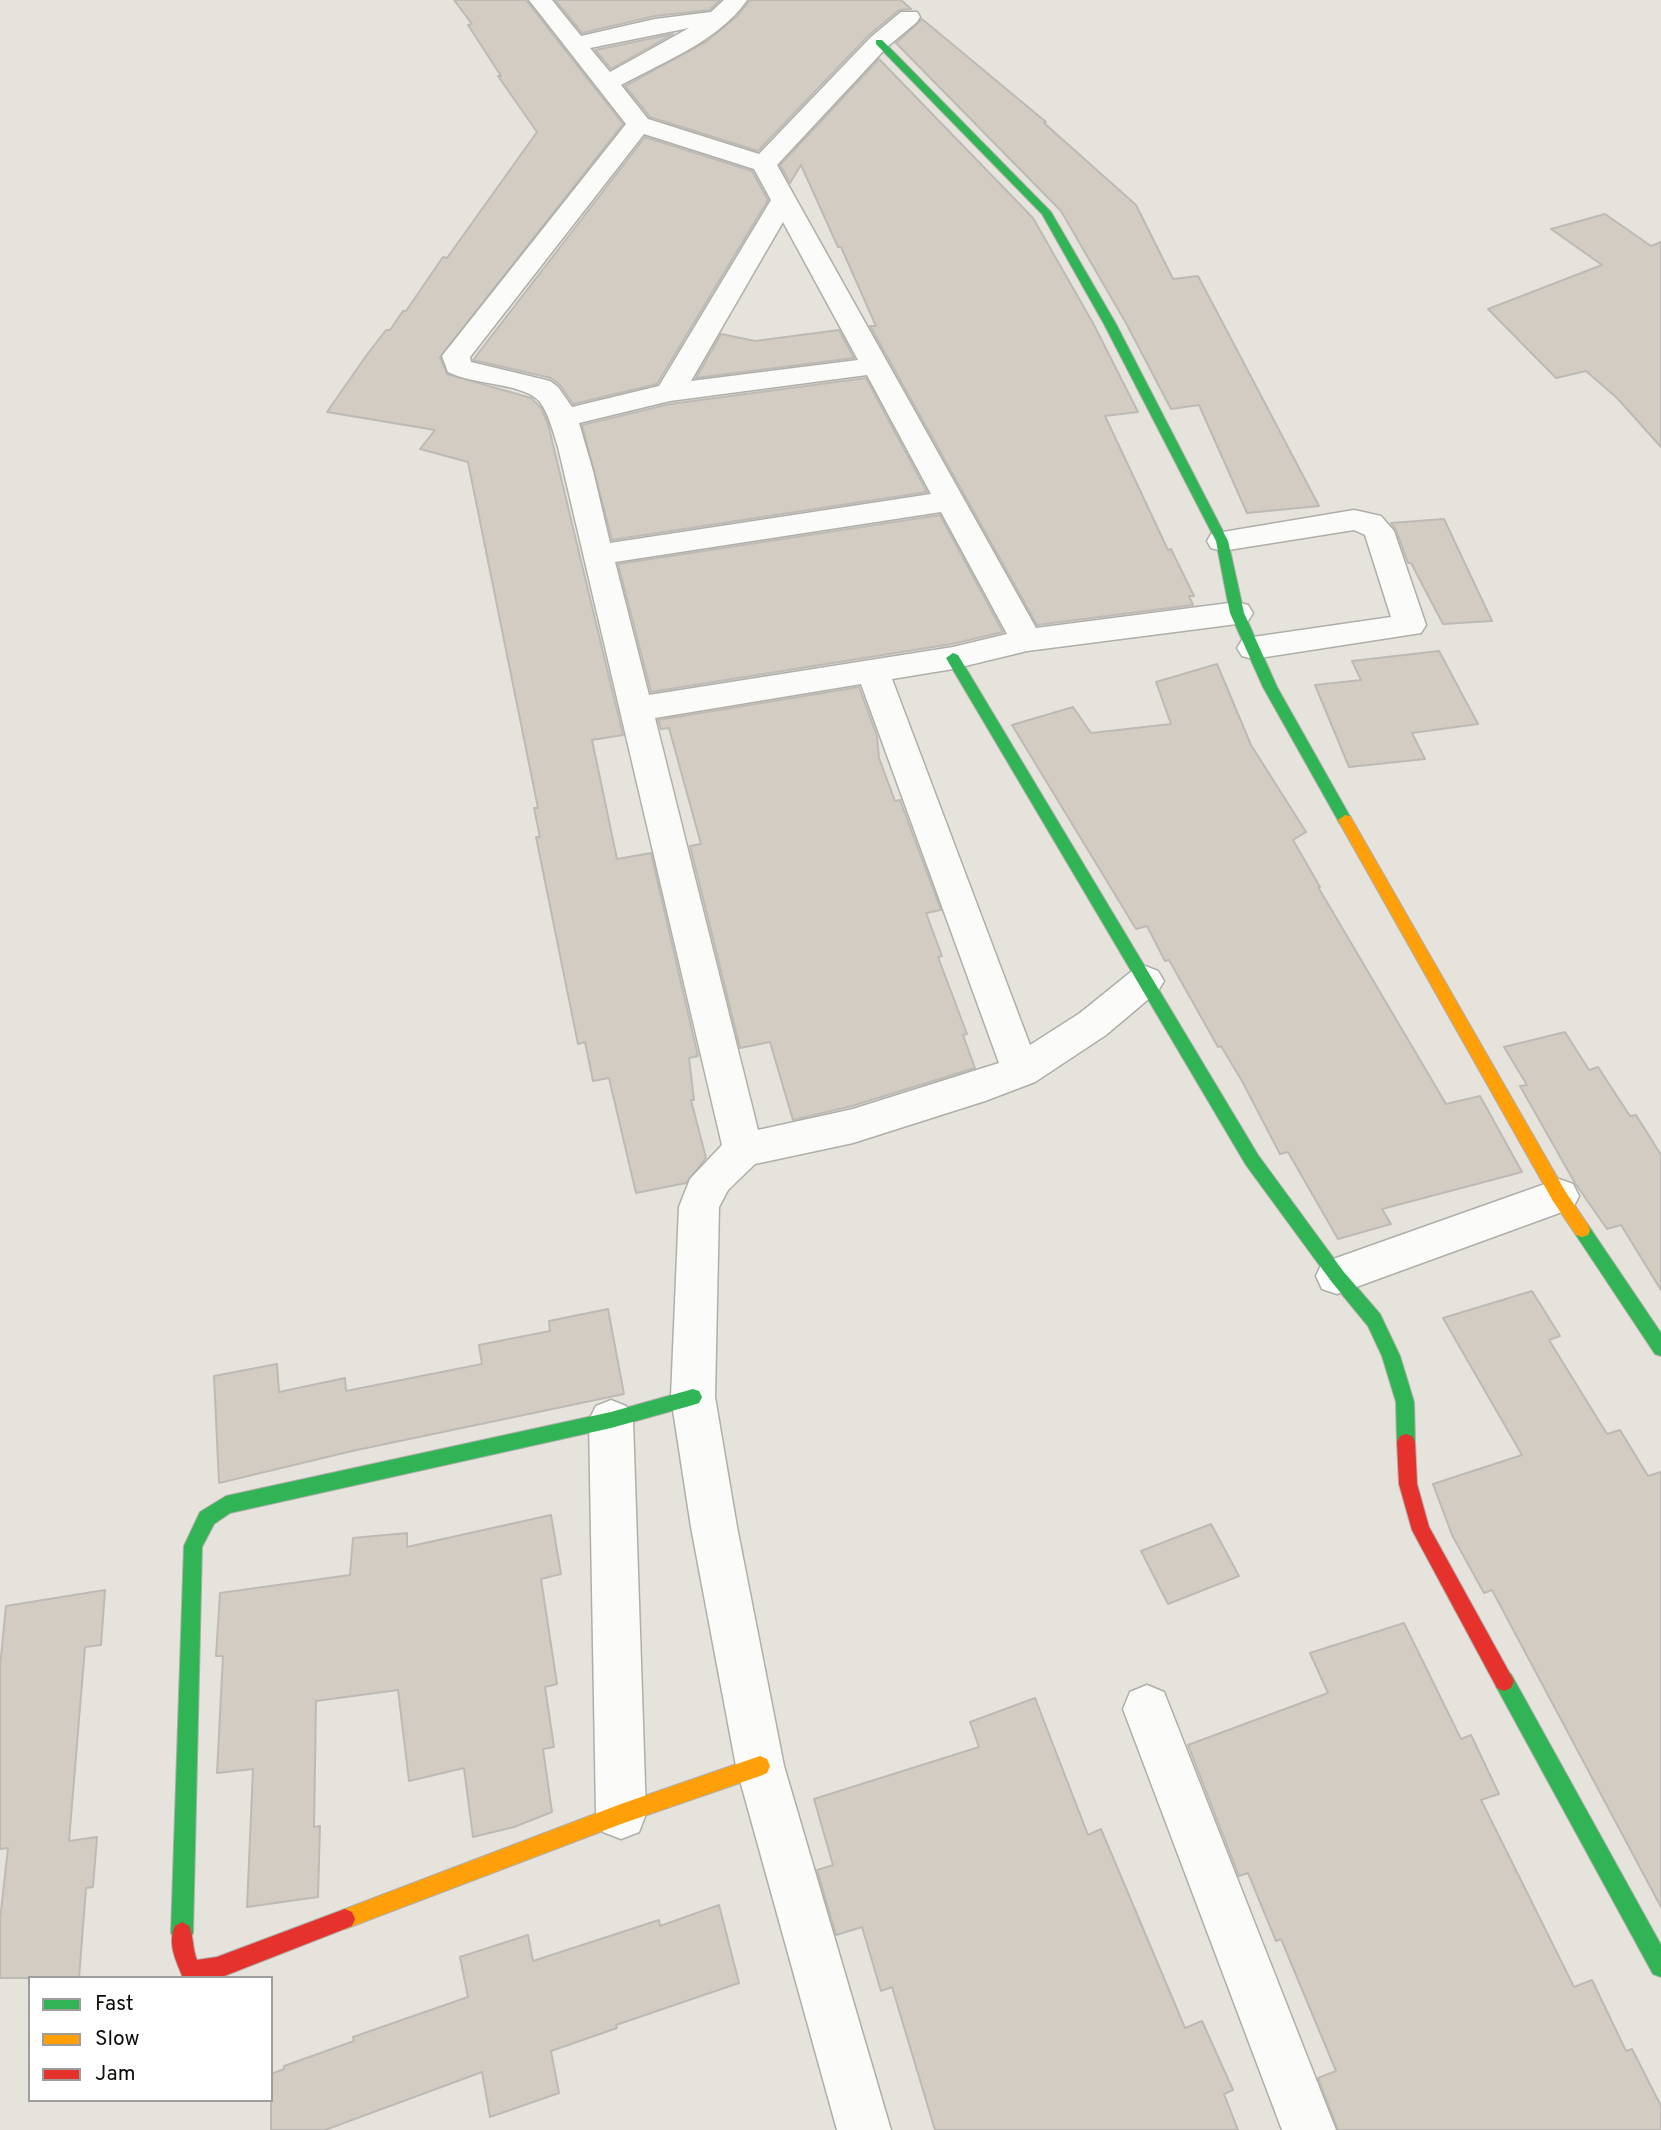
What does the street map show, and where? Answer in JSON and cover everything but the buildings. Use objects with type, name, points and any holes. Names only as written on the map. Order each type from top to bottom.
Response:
[{"type":"street","points":[[540,0],[639,124],[764,164],[1027,640]]},
{"type":"street","points":[[575,44],[728,8]]},
{"type":"street","points":[[607,83],[677,44],[728,8]]},
{"type":"street","points":[[764,164],[878,42],[909,17]]},
{"type":"street","points":[[878,42],[1046,212],[1110,324],[1222,541],[1237,612],[1270,687],[1559,1196],[1661,1348]]},
{"type":"street","points":[[639,124],[456,356],[458,366],[468,374],[529,384],[546,391],[565,417],[743,1150]]},
{"type":"street","points":[[670,392],[785,199]]},
{"type":"street","points":[[565,417],[670,392],[874,366]]},
{"type":"street","points":[[597,555],[951,501]]},
{"type":"street","points":[[1222,541],[1354,520],[1370,523],[1379,531],[1410,625],[1253,648]]},
{"type":"street","points":[[638,709],[953,658],[1027,640],[1237,612]]},
{"type":"street","points":[[953,658],[1252,1160],[1337,1276],[1374,1320],[1391,1356],[1405,1402],[1408,1483],[1421,1530],[1661,1966]]},
{"type":"street","points":[[873,672],[1021,1071]]},
{"type":"street","points":[[864,2130],[760,1766],[714,1527],[693,1397],[699,1207],[704,1191],[714,1178],[743,1150],[853,1126],[985,1085],[1021,1071],[1093,1024],[1145,981]]},
{"type":"street","points":[[1337,1276],[1559,1196]]},
{"type":"street","points":[[693,1397],[611,1420],[226,1505],[207,1518],[193,1546],[182,1949],[191,1971],[217,1968],[621,1815],[760,1766]]},
{"type":"street","points":[[611,1420],[621,1815]]},
{"type":"street","points":[[1147,1709],[1309,2130]]},
{"type":"traffic: fast","points":[[879,42],[1046,212],[1110,324],[1222,541],[1237,613],[1270,687],[1345,820]]},
{"type":"traffic: fast","points":[[953,658],[1252,1160],[1337,1276],[1374,1320],[1391,1356],[1405,1402],[1406,1442]]},
{"type":"traffic: fast","points":[[1582,1230],[1661,1348]]},
{"type":"traffic: fast","points":[[182,1933],[193,1546],[207,1518],[226,1505],[611,1420],[693,1397]]},
{"type":"traffic: fast","points":[[1504,1681],[1661,1966]]},
{"type":"traffic: slow","points":[[1345,820],[1559,1196],[1582,1230]]},
{"type":"traffic: slow","points":[[345,1919],[621,1814],[760,1766]]},
{"type":"traffic: jam","points":[[1406,1442],[1408,1484],[1421,1530],[1504,1681]]},
{"type":"traffic: jam","points":[[182,1933],[182,1949],[191,1971],[217,1968],[345,1919]]}]
